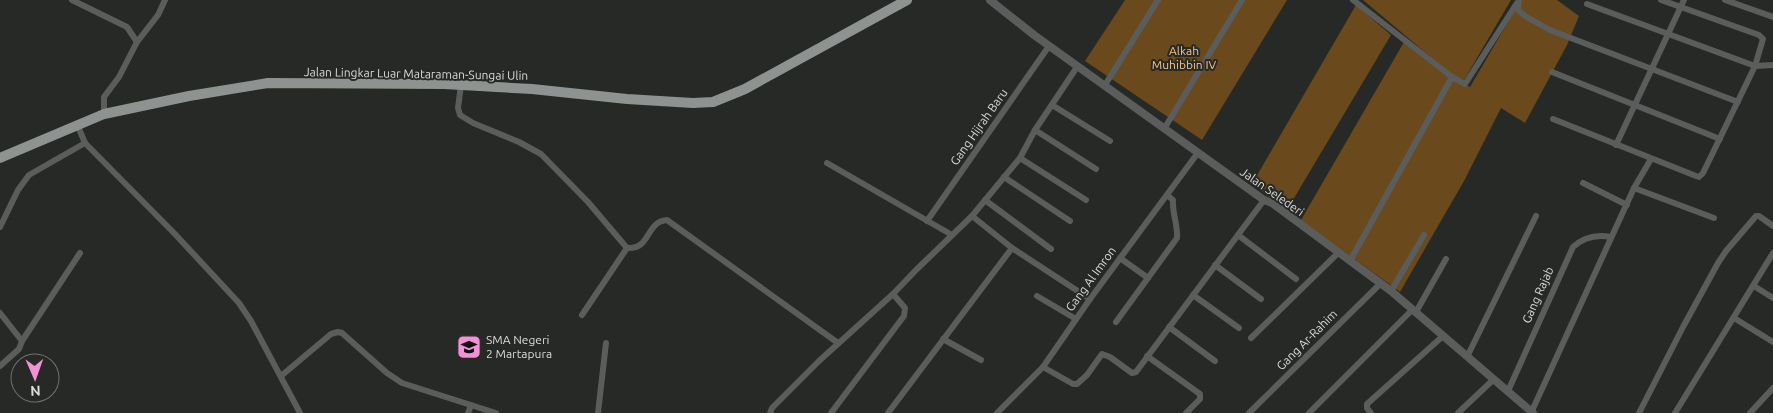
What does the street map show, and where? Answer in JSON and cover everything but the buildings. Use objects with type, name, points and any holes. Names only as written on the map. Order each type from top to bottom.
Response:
[{"type":"main road","name":"Jalan Lingkar Luar Mataraman-Sungai Ulin","points":[[0,158],[104,114],[189,96],[268,83],[461,85],[532,89],[627,99],[693,103],[713,102],[745,90],[907,0]]},
{"type":"street","points":[[72,0],[127,27],[138,42]]},
{"type":"street","points":[[104,114],[104,97],[119,77],[138,42],[158,15],[165,0]]},
{"type":"street","name":"Jalan Selederi","points":[[990,0],[1049,46],[1198,154],[1272,204],[1381,283],[1532,413]]},
{"type":"street","points":[[1105,85],[1158,0]]},
{"type":"street","points":[[1164,129],[1242,0]]},
{"type":"street","points":[[1353,0],[1452,77],[1465,84],[1518,1]]},
{"type":"street","points":[[1553,119],[1699,177],[1703,173],[1755,66],[1763,39],[1760,35],[1661,0]]},
{"type":"street","points":[[1616,145],[1684,0]]},
{"type":"street","points":[[1725,0],[1773,17]]},
{"type":"street","points":[[1518,1],[1518,10],[1550,30],[1738,102]]},
{"type":"street","points":[[1587,4],[1755,66],[1773,65]]},
{"type":"street","name":"Gang Hijrah Baru","points":[[927,221],[1049,46]]},
{"type":"street","points":[[770,413],[772,408],[893,294],[972,216],[1020,158],[1078,66]]},
{"type":"street","points":[[1552,72],[1720,139]]},
{"type":"street","points":[[1350,261],[1452,77]]},
{"type":"street","points":[[461,85],[458,108],[460,115],[473,124],[519,142],[541,154],[588,202],[627,248],[633,249],[640,246],[654,225],[662,220],[667,220],[838,344]]},
{"type":"street","points":[[1052,105],[1110,141]]},
{"type":"street","points":[[77,124],[85,143],[174,233],[238,302],[282,376],[300,413]]},
{"type":"street","points":[[1036,130],[1096,168]]},
{"type":"street","points":[[0,227],[18,190],[29,175],[85,143]]},
{"type":"street","name":"Gang Al Imron","points":[[997,413],[1043,367],[1090,299],[1198,154]]},
{"type":"street","points":[[1020,158],[1086,200]]},
{"type":"street","points":[[1532,413],[1611,237],[1634,188],[1651,159]]},
{"type":"street","points":[[826,163],[952,235]]},
{"type":"street","points":[[1004,177],[1070,221]]},
{"type":"street","points":[[1583,183],[1627,205]]},
{"type":"street","points":[[1634,188],[1714,218]]},
{"type":"street","points":[[1116,322],[1177,238],[1178,231],[1172,211],[1173,200],[1167,195]]},
{"type":"street","points":[[985,200],[1051,249]]},
{"type":"street","points":[[1043,367],[1073,384],[1077,384],[1087,375],[1102,354],[1110,357],[1132,373],[1136,372],[1264,200]]},
{"type":"street","points":[[972,216],[1012,248],[1090,299]]},
{"type":"street","points":[[1468,357],[1536,216]]},
{"type":"street","points":[[1639,413],[1683,327],[1726,251],[1756,216],[1773,226]]},
{"type":"street","points":[[1238,235],[1296,279]]},
{"type":"street","points":[[1391,291],[1424,235]]},
{"type":"street","name":"Gang Rajab","points":[[1508,391],[1572,247],[1580,240],[1593,236],[1611,237]]},
{"type":"street","points":[[582,315],[627,248]]},
{"type":"street","points":[[888,413],[1012,248]]},
{"type":"street","points":[[0,366],[19,349],[22,341],[80,253]]},
{"type":"street","points":[[1251,338],[1338,253]]},
{"type":"street","points":[[1675,413],[1773,253]]},
{"type":"street","points":[[1120,258],[1148,278]]},
{"type":"street","points":[[1309,413],[1414,311],[1446,259]]},
{"type":"street","points":[[1215,265],[1262,299]]},
{"type":"street","name":"Gang Ar-Rahim","points":[[1249,413],[1381,283]]},
{"type":"street","points":[[1754,286],[1773,298]]},
{"type":"street","points":[[831,413],[904,316],[905,308],[893,294]]},
{"type":"street","points":[[1193,295],[1239,328]]},
{"type":"street","points":[[1037,296],[1076,319]]},
{"type":"street","points":[[0,313],[22,341]]},
{"type":"street","points":[[1734,318],[1773,342]]},
{"type":"street","points":[[1169,327],[1215,360]]},
{"type":"street","points":[[282,376],[331,334],[338,332],[342,333],[388,373],[402,382],[496,413]]},
{"type":"street","points":[[1371,413],[1367,408],[1367,404],[1443,336]]},
{"type":"street","points":[[943,338],[981,360]]},
{"type":"street","points":[[598,413],[606,343]]},
{"type":"street","points":[[1147,356],[1200,394],[1200,399],[1186,413]]},
{"type":"street","points":[[1458,413],[1494,379]]},
{"type":"street","points":[[1750,413],[1773,388]]},
{"type":"street","points":[[468,413],[471,405]]},
{"type":"green space","name":"Alkah Muhibbin IV","points":[[1125,0],[1287,0],[1202,140],[1085,61]]},
{"type":"green space","points":[[1363,0],[1511,0],[1464,80],[1451,74]]},
{"type":"green space","points":[[1521,0],[1557,0],[1579,16],[1567,45],[1525,123],[1501,108],[1464,181],[1400,292],[1301,220],[1404,42],[1427,61],[1470,87]]},
{"type":"green space","points":[[1356,5],[1391,35],[1287,210],[1252,184]]},
{"type":"place","name":"SMA Negeri 2 Martapura","points":[[469,347]]}]
